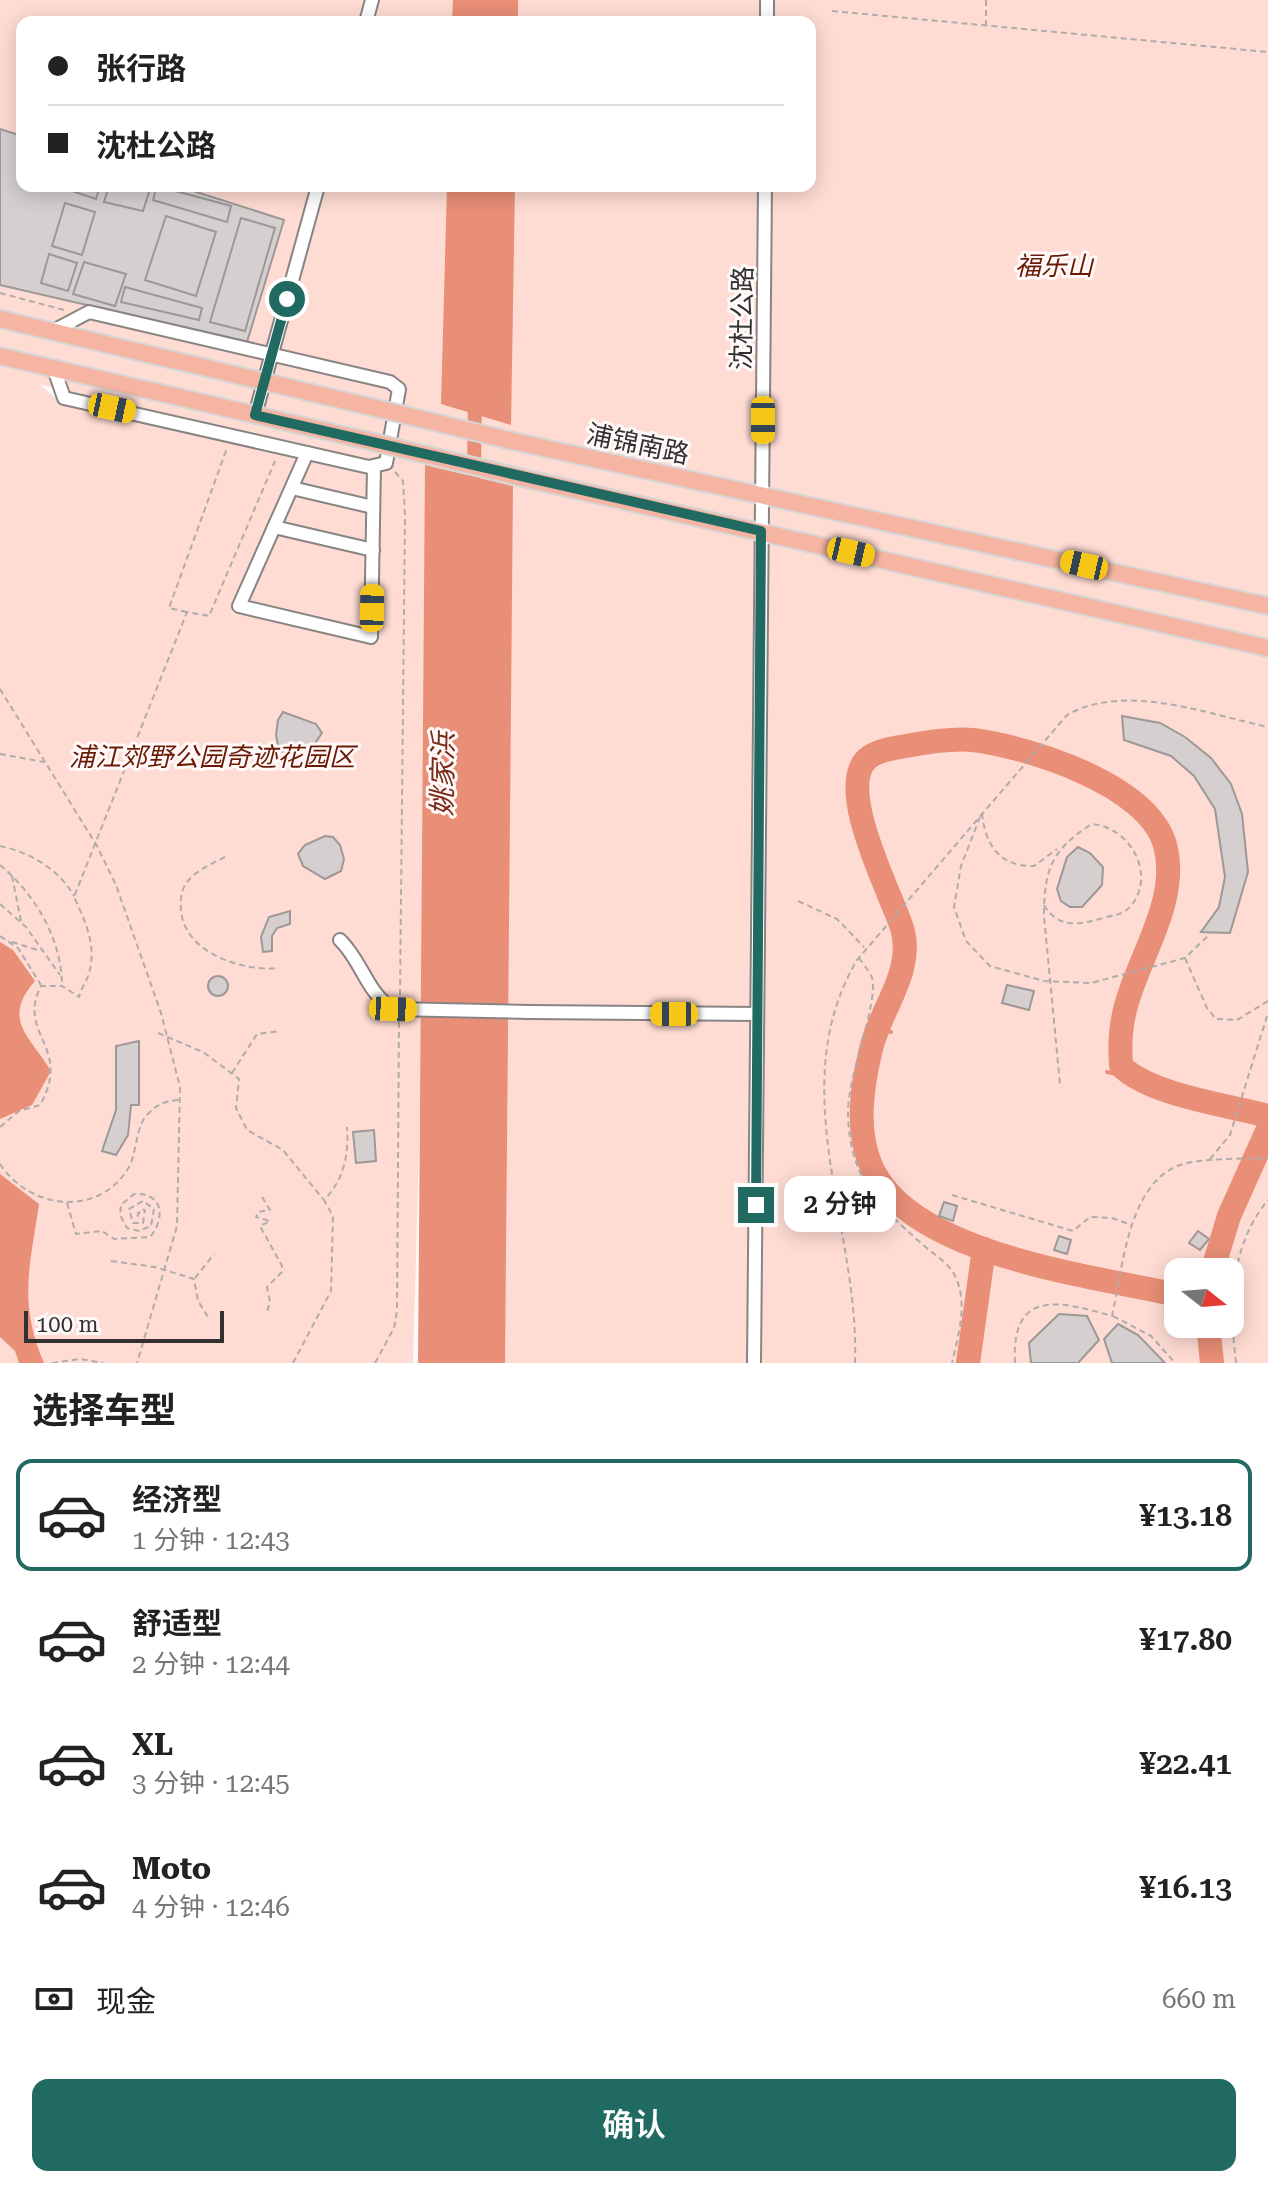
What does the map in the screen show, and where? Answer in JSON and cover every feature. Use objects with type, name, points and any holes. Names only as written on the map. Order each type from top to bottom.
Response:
[{"type":"main road","name":"浦锦南路","points":[[0,319],[508,440],[1268,606]]},
{"type":"main road","points":[[0,356],[1268,648]]},
{"type":"street","points":[[255,415],[316,192]]},
{"type":"street","name":"沈杜公路","points":[[754,1363],[765,192]]},
{"type":"street","points":[[53,331],[89,312],[390,382],[399,389],[380,464],[373,507],[371,637],[239,606],[307,453]]},
{"type":"street","points":[[54,369],[64,398],[307,453],[380,464]]},
{"type":"street","points":[[292,488],[373,507]]},
{"type":"street","points":[[274,527],[373,550]]},
{"type":"street","points":[[340,940],[351,951],[366,982],[381,1001],[396,1010],[757,1014]]},
{"type":"path","points":[[986,0],[986,27]]},
{"type":"path","points":[[832,11],[1268,52]]},
{"type":"path","points":[[0,293],[59,307],[75,319]]},
{"type":"path","points":[[231,435],[169,608],[209,616],[278,453]]},
{"type":"path","points":[[380,464],[403,481],[405,515],[400,995]]},
{"type":"path","points":[[74,897],[97,846],[187,612]]},
{"type":"path","points":[[0,689],[97,846],[116,885],[167,1037],[179,1100],[177,1226],[165,1273],[140,1344],[137,1363]]},
{"type":"path","points":[[855,1363],[848,1279],[825,1129],[824,1077],[828,1036],[840,990],[859,957],[1067,715],[1084,706],[1114,700],[1184,709],[1268,727]]},
{"type":"path","points":[[0,754],[45,762]]},
{"type":"path","points":[[982,812],[984,833],[999,857],[1008,863],[1034,866],[1092,824],[1105,825],[1119,832],[1136,853],[1140,865],[1133,903],[1118,915],[1073,925],[1051,916],[1044,905]]},
{"type":"path","points":[[982,812],[961,866],[954,907],[957,924],[966,941],[990,966],[1022,978],[1078,985],[1185,958],[1211,933]]},
{"type":"path","points":[[0,846],[39,861],[62,880],[74,897],[90,935],[90,971],[79,997],[62,986],[41,986]]},
{"type":"path","points":[[1060,847],[1047,875],[1044,905],[1060,1084]]},
{"type":"path","points":[[225,857],[188,880],[180,897],[181,916],[188,931],[199,946],[219,957],[255,968],[279,968]]},
{"type":"path","points":[[0,865],[36,904],[48,927],[60,954],[62,986]]},
{"type":"path","points":[[12,875],[22,922]]},
{"type":"path","points":[[798,901],[837,919],[866,949]]},
{"type":"path","points":[[0,904],[22,922],[61,977]]},
{"type":"path","points":[[0,936],[41,952]]},
{"type":"path","points":[[0,1127],[19,1111],[40,1105],[50,1087],[47,1044],[32,1021],[41,986],[29,962],[11,942]]},
{"type":"path","points":[[859,957],[872,978],[872,998],[858,1047],[847,1111],[854,1166],[890,1214],[947,1264],[956,1279],[962,1310],[952,1363]]},
{"type":"path","points":[[1185,958],[1207,1008],[1216,1019],[1237,1020],[1268,1001]]},
{"type":"path","points":[[375,1363],[394,1328],[397,1311],[396,1010]]},
{"type":"path","points":[[1209,1161],[1230,1135],[1268,1013]]},
{"type":"path","points":[[232,1073],[257,1034],[280,1031]]},
{"type":"path","points":[[158,1033],[203,1052],[239,1079],[236,1108],[247,1130],[283,1150],[324,1200],[333,1216],[331,1291],[293,1363]]},
{"type":"path","points":[[0,1164],[21,1187],[36,1196],[67,1203],[91,1200],[120,1180],[135,1153],[144,1117],[163,1101],[179,1100]]},
{"type":"path","points":[[324,1200],[342,1174],[348,1143],[347,1127]]},
{"type":"path","points":[[1112,1316],[1139,1206],[1167,1171],[1209,1161],[1268,1158]]},
{"type":"path","points":[[67,1203],[76,1234],[102,1231],[114,1239],[150,1237],[159,1226],[161,1215],[157,1201],[152,1196],[134,1194],[121,1205],[120,1215],[127,1228],[139,1231],[151,1226],[154,1209],[150,1204],[134,1203],[129,1209],[133,1223],[143,1223],[145,1210],[138,1212]]},
{"type":"path","points":[[952,1195],[1073,1231],[1090,1217],[1112,1218],[1133,1225]]},
{"type":"path","points":[[262,1197],[270,1210],[258,1212],[256,1217],[270,1221],[260,1226],[282,1266],[282,1272],[267,1287],[270,1302],[267,1312]]},
{"type":"path","points":[[1236,1363],[1231,1308],[1234,1280],[1251,1226],[1268,1200]]},
{"type":"path","points":[[210,1320],[198,1301],[194,1279],[214,1254]]},
{"type":"path","points":[[111,1261],[155,1267],[165,1273],[194,1279]]},
{"type":"path","points":[[1015,1363],[1016,1336],[1024,1316],[1036,1305],[1050,1302],[1112,1316],[1151,1336],[1175,1363]]},
{"type":"path","points":[[52,1363],[80,1359],[103,1363]]},
{"type":"green space","points":[[0,0],[1268,0],[1268,1363],[425,1363],[424,661],[422,1039],[413,1363],[0,1363]],"holes":[[[40,385],[390,465],[378,475],[59,401]]]},
{"type":"water","points":[[453,0],[518,0],[518,16],[452,16]]},
{"type":"water","points":[[447,192],[515,192],[511,425],[441,404]]},
{"type":"water","points":[[425,465],[513,486],[505,1363],[418,1363]]},
{"type":"water","points":[[0,942],[13,950],[35,981],[20,1007],[20,1017],[22,1028],[51,1071],[32,1105],[0,1119]]},
{"type":"water","points":[[0,1174],[39,1204],[28,1284],[31,1322],[44,1363],[19,1363],[15,1351],[0,1337]]},
{"type":"building","points":[[0,129],[16,134],[16,192],[197,192],[284,220],[247,342],[0,285]]},
{"type":"building","points":[[75,192],[98,192],[96,199]]},
{"type":"building","points":[[107,192],[149,192],[143,211],[104,202]]},
{"type":"building","points":[[155,192],[179,192],[231,206],[227,222],[153,200]]},
{"type":"building","points":[[65,203],[95,212],[82,255],[52,246]]},
{"type":"building","points":[[166,216],[216,232],[196,296],[145,280]]},
{"type":"building","points":[[241,218],[275,228],[245,331],[210,322]]},
{"type":"building","points":[[49,254],[77,263],[68,291],[41,283]]},
{"type":"building","points":[[84,262],[126,274],[115,306],[73,294]]},
{"type":"building","points":[[125,287],[202,308],[199,320],[121,302]]},
{"type":"building","points":[[283,712],[316,724],[322,733],[307,755],[298,758],[279,750],[276,735],[278,720]]},
{"type":"building","points":[[1122,716],[1160,723],[1185,737],[1211,758],[1231,784],[1242,814],[1248,872],[1230,933],[1201,932],[1219,907],[1225,877],[1215,809],[1194,776],[1171,756],[1124,740]]},
{"type":"building","points":[[325,836],[333,837],[340,845],[344,859],[341,871],[325,879],[303,866],[298,854],[305,845]]},
{"type":"building","points":[[1078,847],[1090,853],[1103,867],[1102,885],[1082,907],[1070,907],[1061,901],[1057,889],[1067,857]]},
{"type":"building","points":[[290,911],[290,924],[277,928],[272,936],[272,951],[263,952],[261,937],[269,917]]},
{"type":"building","points":[[218,976],[225,979],[228,986],[225,993],[218,996],[211,993],[208,986],[211,979]]},
{"type":"building","points":[[1007,985],[1034,991],[1029,1010],[1002,1003]]},
{"type":"building","points":[[139,1041],[139,1105],[131,1105],[128,1135],[116,1155],[102,1151],[116,1110],[116,1046]]},
{"type":"building","points":[[374,1130],[376,1161],[356,1163],[353,1132]]},
{"type":"building","points":[[944,1202],[957,1206],[953,1221],[939,1216]]},
{"type":"building","points":[[1198,1231],[1209,1239],[1200,1250],[1189,1243]]},
{"type":"building","points":[[1059,1236],[1071,1240],[1067,1254],[1054,1250]]},
{"type":"building","points":[[1059,1314],[1087,1316],[1099,1340],[1078,1363],[1031,1363],[1029,1343]]},
{"type":"building","points":[[1118,1324],[1138,1335],[1165,1363],[1112,1363],[1104,1339]]},
{"type":"waterway","name":"姚家浜","points":[[474,474],[475,398]]},
{"type":"waterway","points":[[1164,1292],[1054,1269],[964,1241],[925,1222],[893,1198],[872,1168],[863,1139],[865,1078],[875,1034],[900,975],[905,944],[861,815],[857,792],[859,772],[868,758],[886,750],[922,743],[973,740],[1053,760],[1083,772],[1136,804],[1154,823],[1165,845],[1167,889],[1154,933],[1128,998],[1120,1042],[1121,1066],[1134,1076],[1169,1092],[1268,1116]]},
{"type":"waterway","points":[[877,1029],[891,1032]]},
{"type":"waterway","points":[[1107,1072],[1133,1077]]},
{"type":"waterway","points":[[1216,1258],[1229,1216],[1268,1129]]},
{"type":"waterway","points":[[968,1363],[984,1249]]},
{"type":"waterway","points":[[1209,1338],[1212,1363]]},
{"type":"route","points":[[287,299],[255,415],[761,531],[756,1205]]},
{"type":"park label","name":"福乐山","points":[[1054,266]]},
{"type":"park label","name":"浦江郊野公园奇迹花园区","points":[[212,757]]}]
